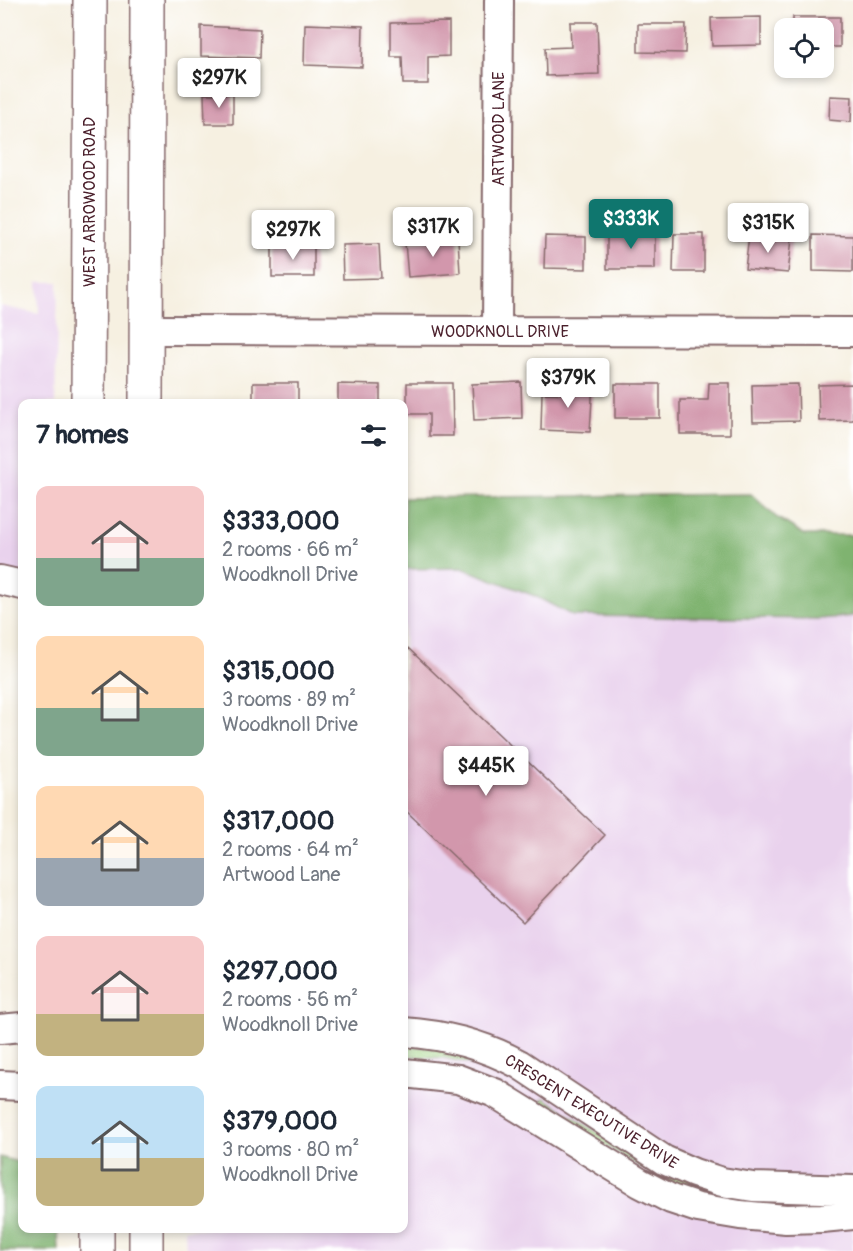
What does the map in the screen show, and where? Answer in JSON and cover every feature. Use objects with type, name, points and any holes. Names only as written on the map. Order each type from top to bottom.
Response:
[{"type":"main road","name":"WEST ARROWOOD ROAD","points":[[88,399],[90,0]]},
{"type":"main road","points":[[146,399],[147,0]]},
{"type":"main road","points":[[88,330],[102,344],[106,399]]},
{"type":"main road","points":[[97,1233],[97,1251]]},
{"type":"main road","points":[[146,1233],[146,1251]]},
{"type":"street","name":"ARTWOOD LANE","points":[[496,331],[499,0]]},
{"type":"street","name":"WOODKNOLL DRIVE","points":[[147,330],[853,332]]},
{"type":"street","points":[[0,580],[18,584]]},
{"type":"street","points":[[0,1029],[18,1028]]},
{"type":"street","name":"CRESCENT EXECUTIVE DRIVE","points":[[408,1033],[458,1039],[501,1054],[664,1160],[694,1173],[722,1182],[753,1186],[853,1190]]},
{"type":"street","name":"CRESCENT EXECUTIVE DRIVE","points":[[408,1073],[458,1079],[495,1093],[640,1183],[671,1199],[698,1208],[786,1219],[853,1215]]},
{"type":"street","points":[[0,1085],[18,1086]]},
{"type":"shaded area","points":[[38,282],[58,282],[55,399],[18,399],[18,580],[0,577],[0,306],[39,314]]},
{"type":"shaded area","points":[[853,540],[853,1251],[186,1251],[185,1233],[408,1233],[408,542]]},
{"type":"green space","points":[[751,494],[776,517],[805,535],[853,535],[853,616],[819,619],[573,616],[535,596],[462,568],[408,569],[408,498]]},
{"type":"green space","points":[[408,1046],[442,1048],[484,1062],[480,1066],[444,1058],[408,1056]]},
{"type":"green space","points":[[544,1098],[647,1164],[835,1197],[853,1209],[738,1204],[671,1186],[539,1105]]},
{"type":"green space","points":[[0,1157],[18,1162],[18,1233],[58,1233],[59,1251],[0,1251]]},
{"type":"building","points":[[761,17],[761,45],[712,46],[711,18]]},
{"type":"building","points":[[840,17],[840,47],[834,47],[834,18],[793,18]]},
{"type":"building","points":[[449,22],[449,56],[428,57],[428,84],[403,84],[402,57],[391,57],[391,23]]},
{"type":"building","points":[[570,22],[597,22],[599,74],[546,76],[545,48],[571,47]]},
{"type":"building","points":[[305,24],[363,26],[362,67],[304,65]]},
{"type":"building","points":[[638,24],[686,24],[685,53],[638,52]]},
{"type":"building","points":[[201,26],[260,29],[259,58],[201,56]]},
{"type":"building","points":[[204,94],[233,94],[233,124],[205,124]]},
{"type":"building","points":[[830,96],[852,97],[851,122],[829,120]]},
{"type":"building","points":[[607,232],[655,232],[655,269],[607,269]]},
{"type":"building","points":[[674,234],[704,234],[704,272],[673,272]]},
{"type":"building","points":[[749,235],[792,239],[788,273],[745,269]]},
{"type":"building","points":[[813,235],[853,236],[853,272],[813,271]]},
{"type":"building","points":[[545,236],[586,237],[586,269],[544,268]]},
{"type":"building","points":[[458,239],[460,273],[408,277],[405,243]]},
{"type":"building","points":[[379,244],[381,278],[343,279],[342,245]]},
{"type":"building","points":[[272,245],[314,245],[314,277],[272,277]]},
{"type":"building","points":[[572,381],[593,382],[590,432],[541,430],[542,393],[572,394]]},
{"type":"building","points":[[521,382],[522,418],[474,420],[472,384]]},
{"type":"building","points":[[253,383],[298,383],[298,399],[253,399]]},
{"type":"building","points":[[407,383],[452,383],[453,436],[429,436],[429,414],[408,414]]},
{"type":"building","points":[[709,383],[730,383],[730,434],[680,434],[680,400],[708,400]]},
{"type":"building","points":[[338,384],[380,385],[380,399],[338,399]]},
{"type":"building","points":[[615,384],[660,384],[660,418],[615,418]]},
{"type":"building","points":[[798,384],[799,421],[753,422],[752,385]]},
{"type":"building","points":[[853,384],[853,420],[819,421],[818,385]]},
{"type":"building","points":[[408,648],[605,835],[523,922],[408,813]]}]
